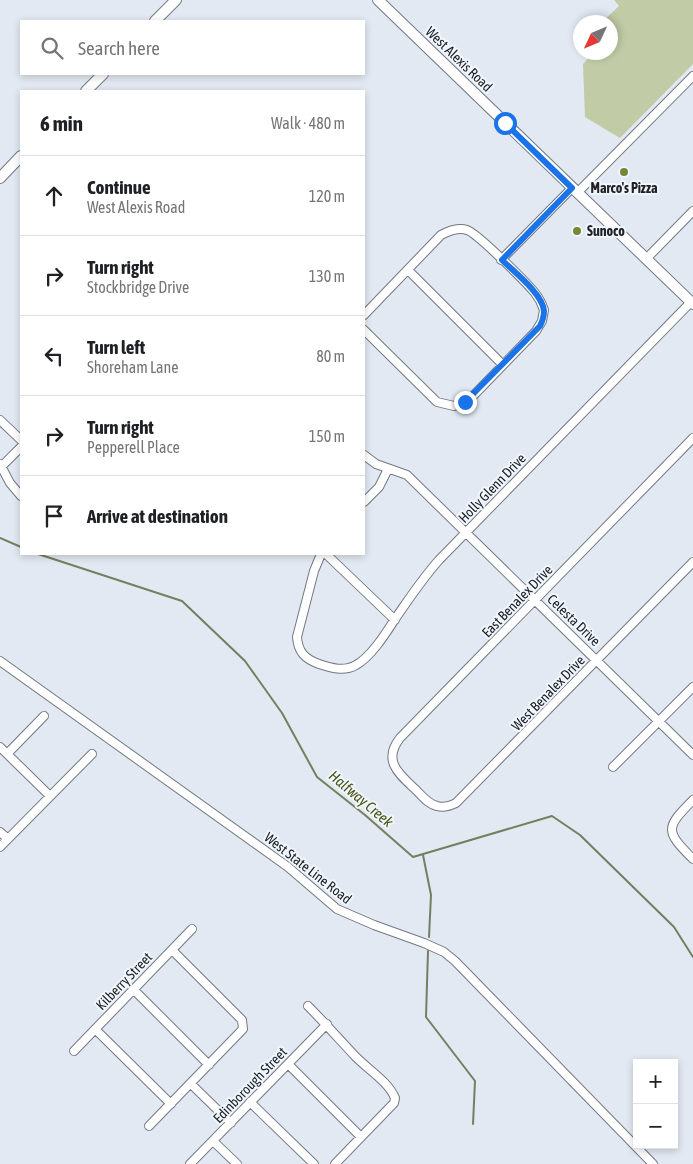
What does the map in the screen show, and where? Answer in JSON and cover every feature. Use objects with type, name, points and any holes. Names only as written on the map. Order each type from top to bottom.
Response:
[{"type":"main road","points":[[156,20],[176,0]]},
{"type":"main road","name":"West Alexis Road","points":[[378,0],[692,303]]},
{"type":"main road","points":[[87,90],[102,75]]},
{"type":"main road","points":[[0,178],[20,157]]},
{"type":"street","points":[[502,260],[693,76]]},
{"type":"street","points":[[646,259],[693,211]]},
{"type":"street","points":[[365,314],[442,235],[452,230],[460,229],[468,230],[502,260],[534,292],[544,310],[540,326],[465,402],[454,406],[437,402],[365,331]]},
{"type":"street","points":[[408,270],[503,365]]},
{"type":"street","name":"Holly Glenn Drive","points":[[321,555],[314,572],[297,637],[300,651],[310,661],[335,669],[345,669],[356,665],[366,657],[429,571],[692,303]]},
{"type":"street","points":[[0,420],[20,439]]},
{"type":"street","name":"East Benalex Drive","points":[[413,787],[395,768],[392,755],[396,744],[693,438]]},
{"type":"street","points":[[20,448],[1,465],[10,483],[20,495]]},
{"type":"street","name":"Celesta Drive","points":[[365,456],[388,470],[399,471],[407,475],[693,755]]},
{"type":"street","points":[[365,501],[380,487],[388,470]]},
{"type":"street","points":[[327,555],[394,620]]},
{"type":"street","name":"West Benalex Drive","points":[[413,787],[431,804],[444,807],[456,803],[693,562]]},
{"type":"street","name":"West State Line Road","points":[[0,661],[274,857],[337,909],[351,917],[444,952],[455,961],[653,1164]]},
{"type":"street","points":[[613,767],[693,687]]},
{"type":"street","points":[[7,754],[44,716]]},
{"type":"street","points":[[0,747],[50,796]]},
{"type":"street","points":[[0,847],[92,754]]},
{"type":"street","points":[[693,800],[672,824],[674,838],[693,859]]},
{"type":"street","points":[[0,832],[8,839]]},
{"type":"street","name":"Kilberry Street","points":[[74,1051],[192,929]]},
{"type":"street","points":[[150,1126],[244,1029],[242,1020],[172,950]]},
{"type":"street","points":[[134,990],[210,1065]]},
{"type":"street","points":[[308,1006],[388,1088],[395,1098],[394,1103],[335,1164]]},
{"type":"street","name":"Edinborough Street","points":[[190,1164],[327,1024]]},
{"type":"street","points":[[95,1029],[171,1104]]},
{"type":"street","points":[[288,1064],[361,1137]]},
{"type":"street","points":[[191,1084],[231,1122]]},
{"type":"street","points":[[250,1102],[314,1164]]},
{"type":"street","points":[[213,1141],[237,1164]]},
{"type":"green space","points":[[614,0],[693,0],[693,64],[620,138],[585,117],[583,64],[587,60],[618,60],[618,15],[609,15],[619,6]]},
{"type":"waterway","name":"Halfway Creek","points":[[0,538],[20,547]]},
{"type":"waterway","name":"Halfway Creek","points":[[41,555],[182,601],[245,661],[282,713],[317,777],[365,815],[413,857],[552,816],[580,835],[674,927],[693,957]]},
{"type":"waterway","points":[[423,855],[431,895],[429,937]]},
{"type":"waterway","points":[[428,951],[426,1017],[475,1081],[473,1124]]},
{"type":"place","name":"Marco's Pizza","points":[[624,172]]},
{"type":"place","name":"Sunoco","points":[[577,231]]},
{"type":"route","points":[[465,402],[540,326],[544,310],[540,300],[502,260],[572,188],[505,123]]}]
